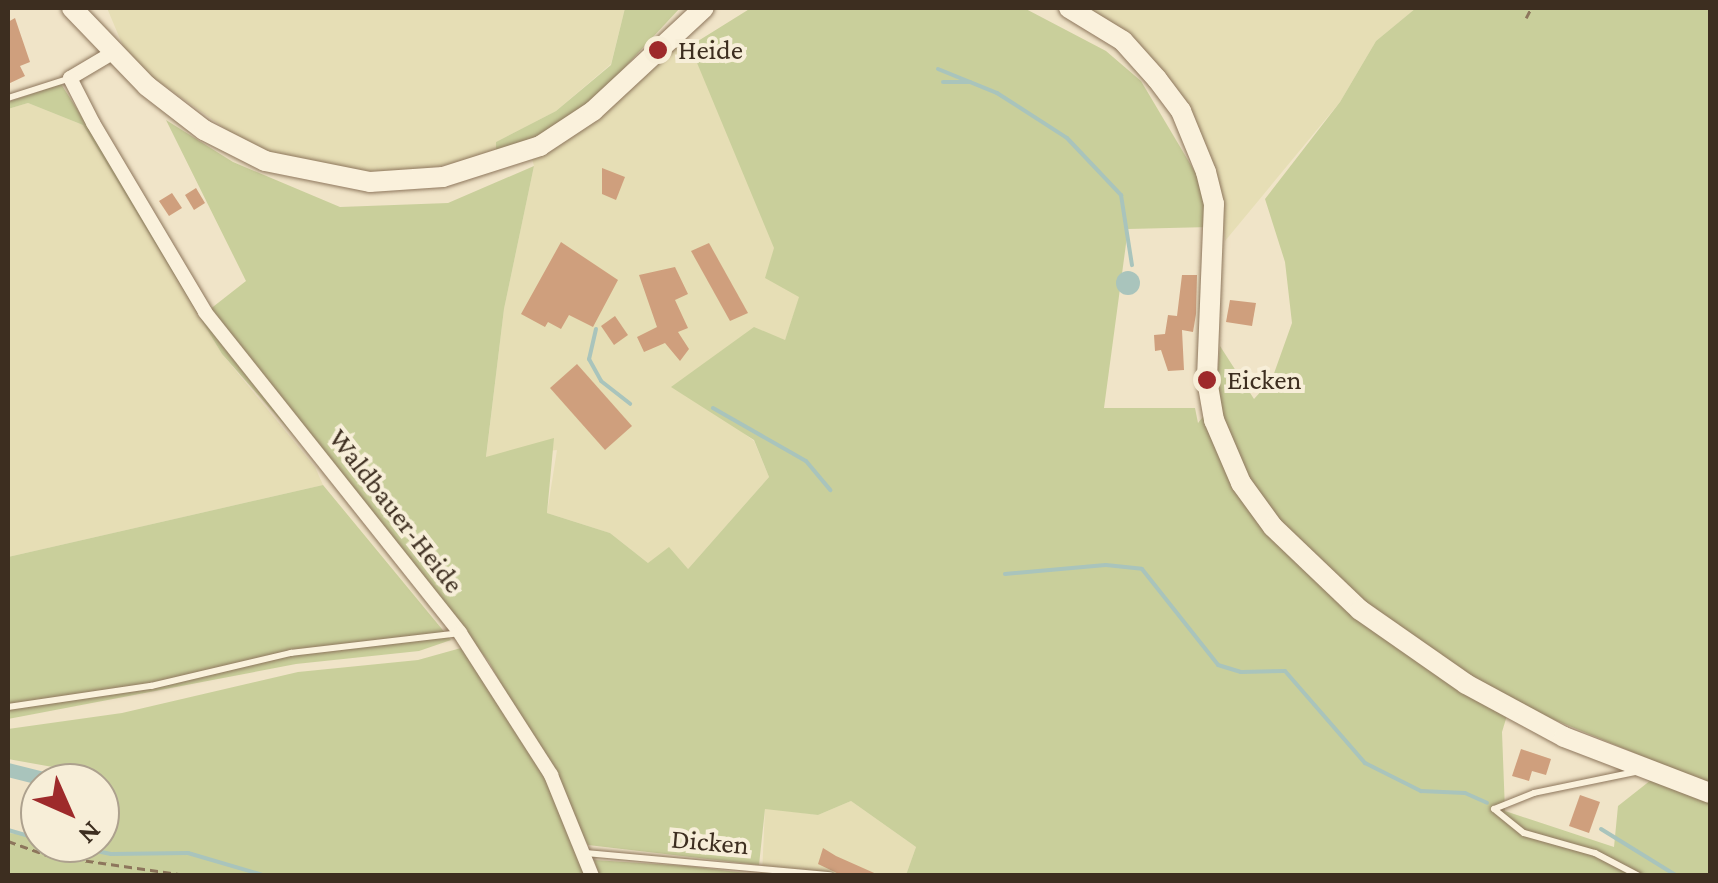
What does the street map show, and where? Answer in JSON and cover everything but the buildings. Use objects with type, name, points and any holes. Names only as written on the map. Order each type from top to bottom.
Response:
[{"type":"main road","points":[[72,8],[175,110],[249,154],[339,179],[406,182],[489,166],[552,139],[593,111],[704,8]]},
{"type":"main road","points":[[1069,8],[1123,40],[1157,79],[1181,111],[1206,172],[1214,204],[1207,380],[1227,455],[1255,505],[1336,590],[1435,664],[1506,708],[1644,770],[1710,793]]},
{"type":"street","points":[[70,78],[114,52]]},
{"type":"street","name":"Waldbauer-Heide","points":[[70,78],[206,312],[460,633]]},
{"type":"street","points":[[460,633],[551,775],[586,853],[592,876]]},
{"type":"lane","points":[[8,98],[70,78]]},
{"type":"lane","name":"Waldbauer-Heide","points":[[8,706],[151,686],[291,653],[460,633]]},
{"type":"lane","points":[[1639,876],[1595,854],[1524,833],[1494,809],[1534,793],[1644,770]]},
{"type":"lane","name":"Dicken","points":[[586,853],[830,875]]},
{"type":"path","points":[[1526,18],[1530,8]]},
{"type":"path","points":[[8,842],[47,855],[192,876]]},
{"type":"shaded area","points":[[107,8],[625,8],[611,64],[556,111],[496,142],[496,154],[403,174],[338,171],[251,147],[151,76],[123,46]]},
{"type":"shaded area","points":[[1079,8],[1416,8],[1376,41],[1340,102],[1225,241],[1221,199],[1177,103]]},
{"type":"shaded area","points":[[675,33],[690,46],[800,296],[785,340],[724,418],[754,441],[769,477],[688,569],[648,563],[610,533],[547,513],[557,450],[486,458],[504,309],[534,166],[530,150]]},
{"type":"shaded area","points":[[28,103],[83,125],[222,354],[315,467],[323,485],[8,557],[8,109]]},
{"type":"shaded area","points":[[851,801],[916,847],[906,875],[762,875],[765,808],[818,815]]},
{"type":"green space","points":[[625,8],[680,8],[597,97],[535,138],[496,154],[496,142],[556,111],[611,65]]},
{"type":"green space","points":[[751,8],[1024,8],[1106,51],[1141,81],[1198,177],[1210,227],[1128,229],[1104,408],[1195,408],[1198,423],[1215,402],[1220,346],[1254,399],[1272,379],[1292,323],[1285,262],[1265,199],[1340,102],[1376,41],[1416,8],[1710,8],[1710,784],[1511,702],[1502,732],[1505,811],[1614,847],[1618,806],[1651,780],[1710,801],[1710,875],[906,875],[916,847],[851,801],[818,815],[765,809],[759,865],[588,845],[489,662],[209,310],[246,281],[166,120],[233,162],[340,207],[448,203],[534,166],[504,309],[486,457],[554,438],[547,513],[610,533],[648,563],[669,547],[688,569],[769,477],[754,440],[671,387],[754,327],[785,340],[799,297],[765,278],[774,248],[690,46]]},
{"type":"green space","points":[[61,84],[146,216],[320,465],[222,354],[83,125],[28,103],[8,109],[8,102]]},
{"type":"green space","points":[[323,485],[451,640],[419,651],[296,664],[8,719],[8,557]]},
{"type":"green space","points":[[461,648],[545,774],[588,875],[8,875],[8,833],[20,834],[20,863],[120,863],[120,763],[30,763],[8,759],[8,729],[122,713],[298,672],[418,660]]},
{"type":"green space","points":[[594,860],[688,866],[762,875],[599,875]]},
{"type":"water","points":[[1123,271],[1133,271],[1140,283],[1133,295],[1123,295],[1116,288],[1116,278]]},
{"type":"waterway","points":[[938,69],[997,93],[1067,138],[1121,195],[1132,265]]},
{"type":"waterway","points":[[943,82],[970,82]]},
{"type":"waterway","points":[[596,329],[589,359],[601,381],[630,404]]},
{"type":"waterway","points":[[713,408],[806,461],[830,490]]},
{"type":"waterway","points":[[1005,574],[1106,565],[1142,569],[1218,665],[1241,672],[1285,671],[1365,763],[1421,791],[1465,793],[1487,803]]},
{"type":"waterway","points":[[8,770],[20,773]]},
{"type":"waterway","points":[[1601,829],[1677,876]]},
{"type":"waterway","points":[[8,830],[20,833]]},
{"type":"waterway","points":[[120,854],[188,853],[266,876]]},
{"type":"place","name":"Heide","points":[[658,50]]},
{"type":"place","name":"Eicken","points":[[1207,380]]}]
